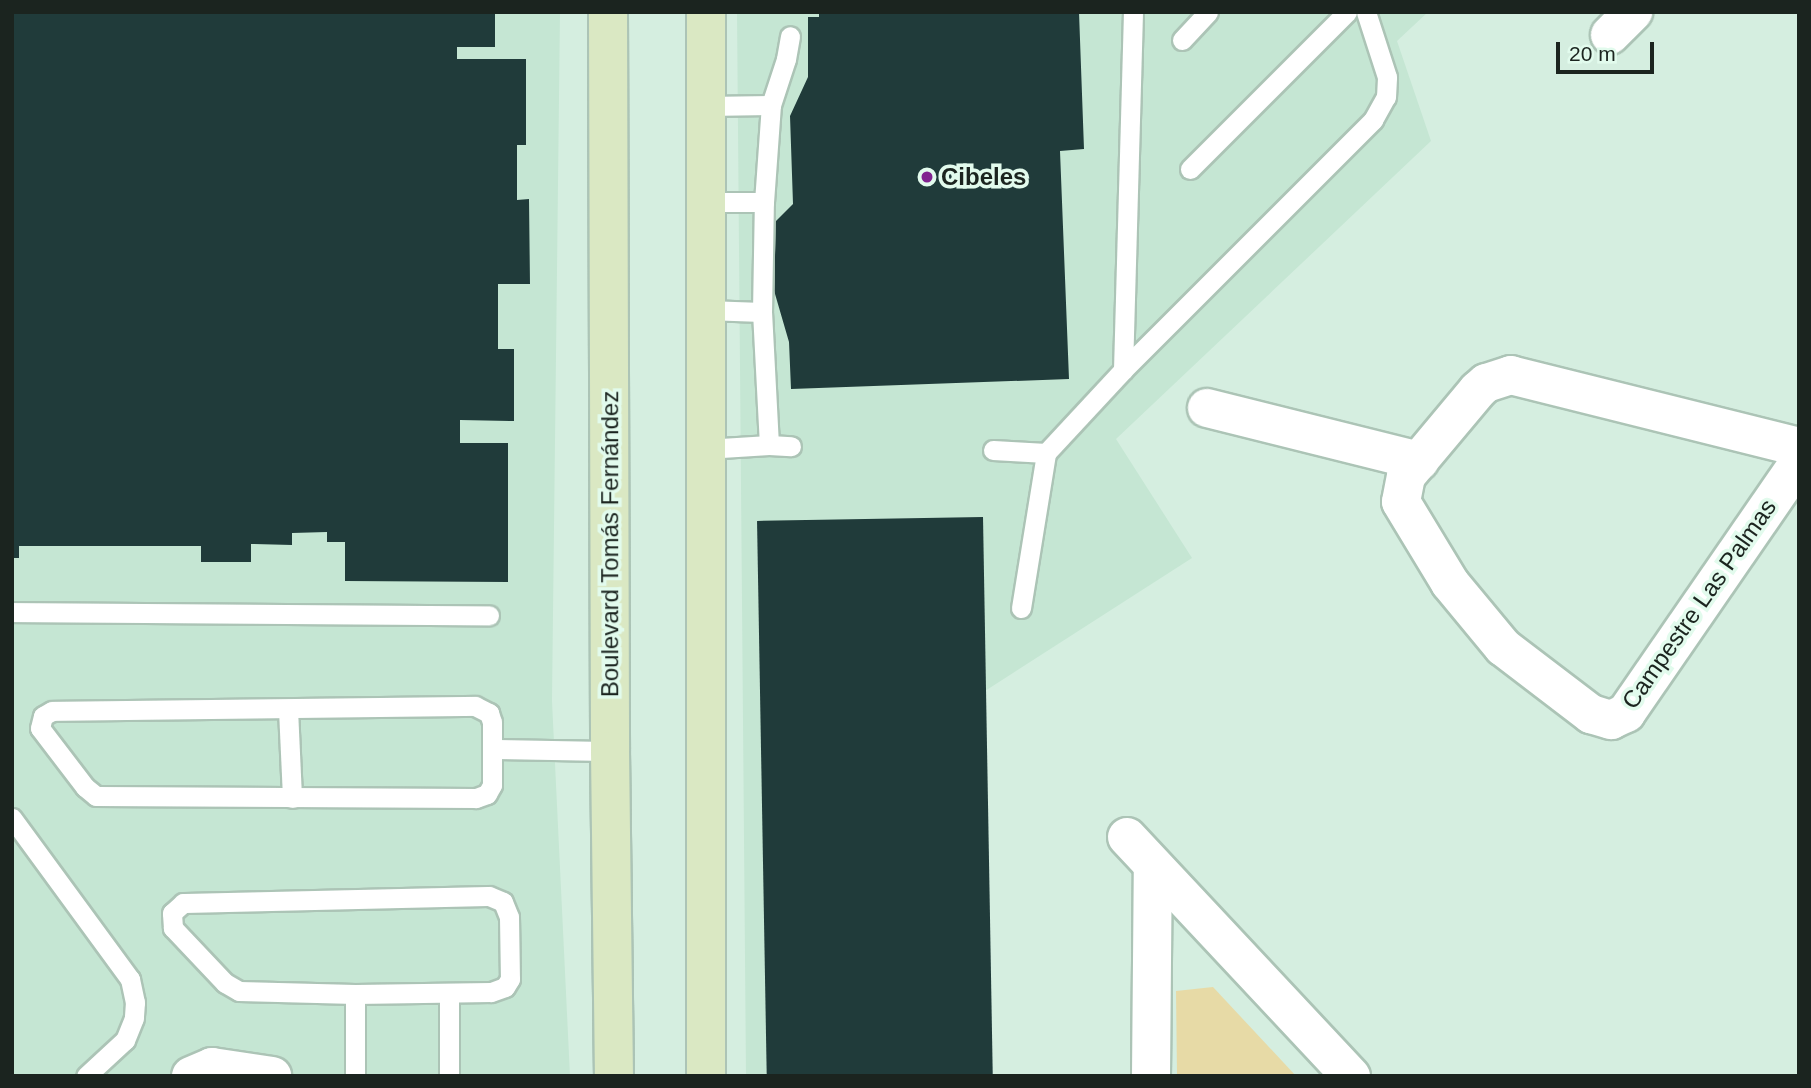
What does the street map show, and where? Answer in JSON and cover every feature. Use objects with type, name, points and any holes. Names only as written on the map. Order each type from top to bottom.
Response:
[{"type":"main road","name":"Boulevard Tomás Fernández","points":[[608,12],[610,751],[614,1076]]},
{"type":"main road","points":[[706,12],[706,1076]]},
{"type":"street","name":"Campestre Las Palmas","points":[[1799,447],[1511,375],[1486,383],[1478,390],[1403,482],[1401,502],[1450,583],[1503,647],[1591,714],[1611,720],[1626,713],[1799,462]]},
{"type":"street","points":[[1207,408],[1419,461]]},
{"type":"street","points":[[1127,837],[1351,1076]]},
{"type":"street","points":[[1151,1076],[1153,867]]},
{"type":"street","points":[[202,1074],[225,1067],[272,1076]]},
{"type":"lane","points":[[1123,370],[1133,12]]},
{"type":"lane","points":[[1182,40],[1208,12]]},
{"type":"lane","points":[[1190,169],[1347,12]]},
{"type":"lane","points":[[1021,608],[1046,453],[1123,370],[1373,120],[1386,97],[1387,77],[1366,12]]},
{"type":"lane","points":[[769,445],[762,312],[764,202],[771,105],[786,59],[790,36]]},
{"type":"lane","points":[[706,106],[771,105]]},
{"type":"lane","points":[[706,201],[764,202]]},
{"type":"lane","points":[[706,310],[762,312]]},
{"type":"lane","points":[[705,449],[791,446]]},
{"type":"lane","points":[[993,450],[1046,453]]},
{"type":"lane","points":[[12,612],[489,615]]},
{"type":"lane","points":[[475,706],[489,713],[493,749],[492,785],[487,794],[476,797],[96,796],[85,787],[40,727],[43,716],[52,712],[475,706]]},
{"type":"lane","points":[[288,709],[292,798]]},
{"type":"lane","points":[[493,749],[610,751]]},
{"type":"lane","points":[[12,818],[130,979],[135,1002],[134,1018],[125,1040],[86,1076]]},
{"type":"lane","points":[[489,896],[503,902],[509,917],[510,979],[505,987],[491,992],[355,994],[239,991],[225,983],[173,928],[172,913],[183,902],[489,896]]},
{"type":"lane","points":[[449,993],[449,1076]]},
{"type":"lane","points":[[355,994],[355,1076]]},
{"type":"shaded area","points":[[12,12],[560,12],[552,701],[570,1076],[12,1076]]},
{"type":"shaded area","points":[[737,12],[1428,12],[1397,41],[1431,141],[1116,439],[1192,558],[985,691],[989,1076],[746,1076]]},
{"type":"shaded area","points":[[1213,987],[1296,1076],[1177,1076],[1176,991]]},
{"type":"building","points":[[13,12],[495,12],[495,47],[457,47],[457,59],[526,59],[526,145],[517,145],[517,200],[529,199],[530,284],[498,284],[498,349],[514,349],[514,421],[460,420],[460,443],[508,443],[508,582],[345,581],[345,542],[327,542],[327,532],[292,533],[292,545],[251,544],[251,562],[201,562],[201,546],[19,546],[19,558],[12,558]]},
{"type":"building","name":"Cibeles","points":[[819,12],[1079,12],[1084,149],[1060,151],[1069,379],[791,389],[789,342],[766,263],[774,223],[793,204],[790,116],[808,77],[808,17],[819,17]]},
{"type":"building","points":[[983,517],[993,1076],[767,1076],[757,521]]},
{"type":"place","name":"Cibeles","points":[[927,177]]}]
